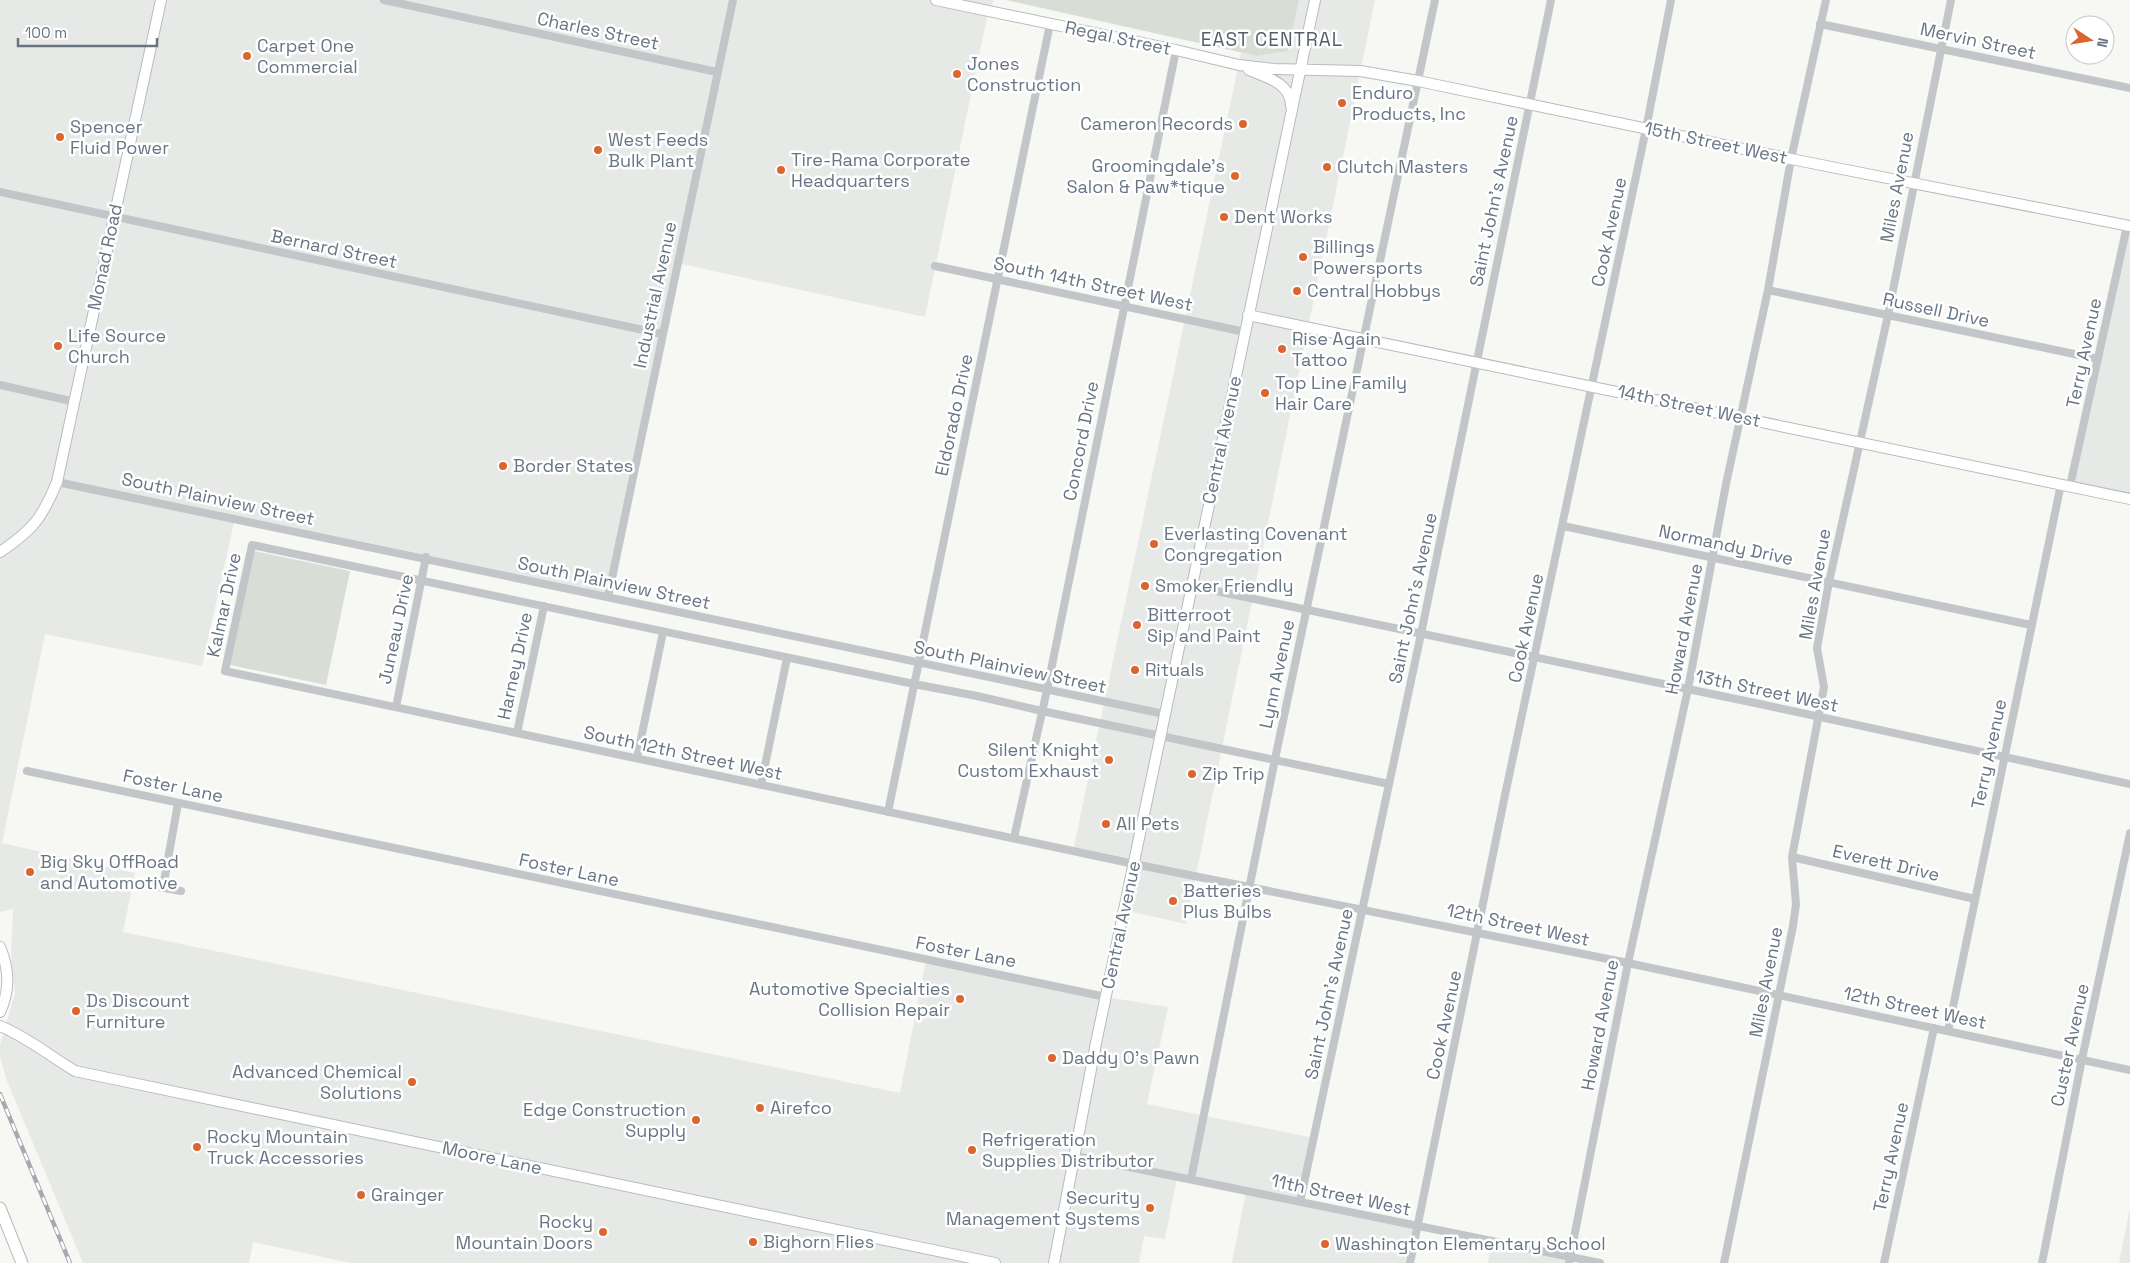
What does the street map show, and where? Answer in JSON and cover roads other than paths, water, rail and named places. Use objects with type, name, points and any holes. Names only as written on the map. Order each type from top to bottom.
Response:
[{"type":"main road","points":[[0,1208],[22,1263]]},
{"type":"street","name":"Monad Road","points":[[0,552],[22,538],[38,521],[57,482],[161,0]]},
{"type":"street","name":"Charles Street","points":[[384,0],[717,72]]},
{"type":"street","name":"Industrial Avenue","points":[[608,597],[733,0]]},
{"type":"street","name":"Regal Street","points":[[936,0],[1239,65],[1275,69],[1300,69]]},
{"type":"street","name":"Central Avenue","points":[[1054,1263],[1164,714],[1315,0]]},
{"type":"street","name":"Lynn Avenue","points":[[1191,1179],[1275,759],[1435,0]]},
{"type":"street","name":"Saint John's Avenue","points":[[1300,1202],[1421,634],[1475,363],[1551,0]]},
{"type":"street","name":"Cook Avenue","points":[[1410,1263],[1646,129],[1671,0]]},
{"type":"street","name":"Howard Avenue","points":[[1570,1260],[1628,963],[1688,689],[1741,417],[1768,290],[1791,159],[1826,0]]},
{"type":"street","name":"Miles Avenue","points":[[1724,1263],[1780,994],[1796,904],[1792,857],[1824,687],[1817,648],[1829,582],[1888,315],[1951,0]]},
{"type":"street","name":"Eldorado Drive","points":[[888,812],[1050,24]]},
{"type":"street","name":"Mervin Street","points":[[1820,24],[2130,88]]},
{"type":"street","name":"Concord Drive","points":[[1014,838],[1047,690],[1176,50]]},
{"type":"street","points":[[1239,65],[1274,81],[1284,88],[1290,96],[1291,115]]},
{"type":"street","name":"15th Street West","points":[[1300,69],[1360,70],[2128,226]]},
{"type":"street","name":"Bernard Street","points":[[0,192],[114,218],[662,334]]},
{"type":"street","name":"Terry Avenue","points":[[1948,1030],[2031,625],[2098,359],[2128,226]]},
{"type":"street","name":"South 14th Street West","points":[[935,266],[1245,332]]},
{"type":"street","name":"Russell Drive","points":[[1768,290],[2098,359]]},
{"type":"street","name":"14th Street West","points":[[1248,316],[1363,338],[1475,363],[2130,498]]},
{"type":"street","points":[[0,386],[75,402]]},
{"type":"street","name":"South Plainview Street","points":[[57,482],[426,557],[918,664],[1164,714]]},
{"type":"street","name":"Normandy Drive","points":[[1563,526],[2031,625]]},
{"type":"street","name":"South Plainview Street","points":[[252,545],[1389,784]]},
{"type":"street","name":"Kalmar Drive","points":[[225,671],[252,545]]},
{"type":"street","name":"Juneau Drive","points":[[396,707],[426,557]]},
{"type":"street","name":"13th Street West","points":[[1192,586],[1688,689],[2130,784]]},
{"type":"street","name":"Harney Drive","points":[[517,733],[544,606]]},
{"type":"street","points":[[638,758],[663,632]]},
{"type":"street","points":[[761,785],[788,658]]},
{"type":"street","name":"South 12th Street West","points":[[225,671],[1134,864]]},
{"type":"street","name":"Foster Lane","points":[[27,771],[1106,997]]},
{"type":"street","points":[[163,887],[178,803]]},
{"type":"street","name":"Custer Avenue","points":[[2042,1263],[2082,1059],[2130,833]]},
{"type":"street","name":"Everett Drive","points":[[1792,857],[1975,898]]},
{"type":"street","name":"12th Street West","points":[[1134,864],[1780,994],[2130,1070]]},
{"type":"street","points":[[143,884],[181,891]]},
{"type":"street","points":[[0,947],[7,972],[8,988],[0,1012]]},
{"type":"street","name":"Moore Lane","points":[[0,1026],[15,1032],[75,1071],[995,1263]]},
{"type":"street","name":"Terry Avenue","points":[[1884,1263],[1934,1028]]},
{"type":"street","name":"11th Street West","points":[[1076,1156],[1418,1226],[1570,1260],[1600,1263]]},
{"type":"railway","points":[[0,1094],[70,1263]]},
{"type":"place","name":"Carpet One Commercial","points":[[247,56]]},
{"type":"place","name":"Jones Construction","points":[[957,74]]},
{"type":"place","name":"Enduro Products, Inc","points":[[1342,103]]},
{"type":"place","name":"Cameron Records","points":[[1243,124]]},
{"type":"place","name":"Spencer Fluid Power","points":[[60,137]]},
{"type":"place","name":"West Feeds Bulk Plant","points":[[598,150]]},
{"type":"place","name":"Clutch Masters","points":[[1327,167]]},
{"type":"place","name":"Tire-Rama Corporate Headquarters","points":[[781,170]]},
{"type":"place","name":"Groomingdale's Salon & Paw*tique","points":[[1235,176]]},
{"type":"place","name":"Dent Works","points":[[1224,217]]},
{"type":"place","name":"Billings Powersports","points":[[1303,257]]},
{"type":"place","name":"Central Hobbys","points":[[1297,291]]},
{"type":"place","name":"Life Source Church","points":[[58,346]]},
{"type":"place","name":"Rise Again Tattoo","points":[[1282,349]]},
{"type":"place","name":"Top Line Family Hair Care","points":[[1265,393]]},
{"type":"place","name":"Border States","points":[[503,466]]},
{"type":"place","name":"Everlasting Covenant Congregation","points":[[1154,544]]},
{"type":"place","name":"Smoker Friendly","points":[[1145,586]]},
{"type":"place","name":"Bitterroot Sip and Paint","points":[[1137,625]]},
{"type":"place","name":"Rituals","points":[[1135,670]]},
{"type":"place","name":"Silent Knight Custom Exhaust","points":[[1109,760]]},
{"type":"place","name":"Zip Trip","points":[[1192,774]]},
{"type":"place","name":"All Pets","points":[[1106,824]]},
{"type":"place","name":"Big Sky OffRoad and Automotive","points":[[30,872]]},
{"type":"place","name":"Batteries Plus Bulbs","points":[[1173,901]]},
{"type":"place","name":"Automotive Specialties Collision Repair","points":[[960,999]]},
{"type":"place","name":"Ds Discount Furniture","points":[[76,1011]]},
{"type":"place","name":"Daddy O's Pawn","points":[[1052,1058]]},
{"type":"place","name":"Advanced Chemical Solutions","points":[[412,1082]]},
{"type":"place","name":"Airefco","points":[[760,1108]]},
{"type":"place","name":"Edge Construction Supply","points":[[696,1120]]},
{"type":"place","name":"Rocky Mountain Truck Accessories","points":[[197,1147]]},
{"type":"place","name":"Refrigeration Supplies Distributor","points":[[972,1150]]},
{"type":"place","name":"Grainger","points":[[361,1195]]},
{"type":"place","name":"Security Management Systems","points":[[1150,1208]]},
{"type":"place","name":"Rocky Mountain Doors","points":[[603,1232]]},
{"type":"place","name":"Bighorn Flies","points":[[753,1242]]},
{"type":"place","name":"Washington Elementary School","points":[[1325,1244]]},
{"type":"district","name":"EAST CENTRAL","points":[[1272,39]]}]
